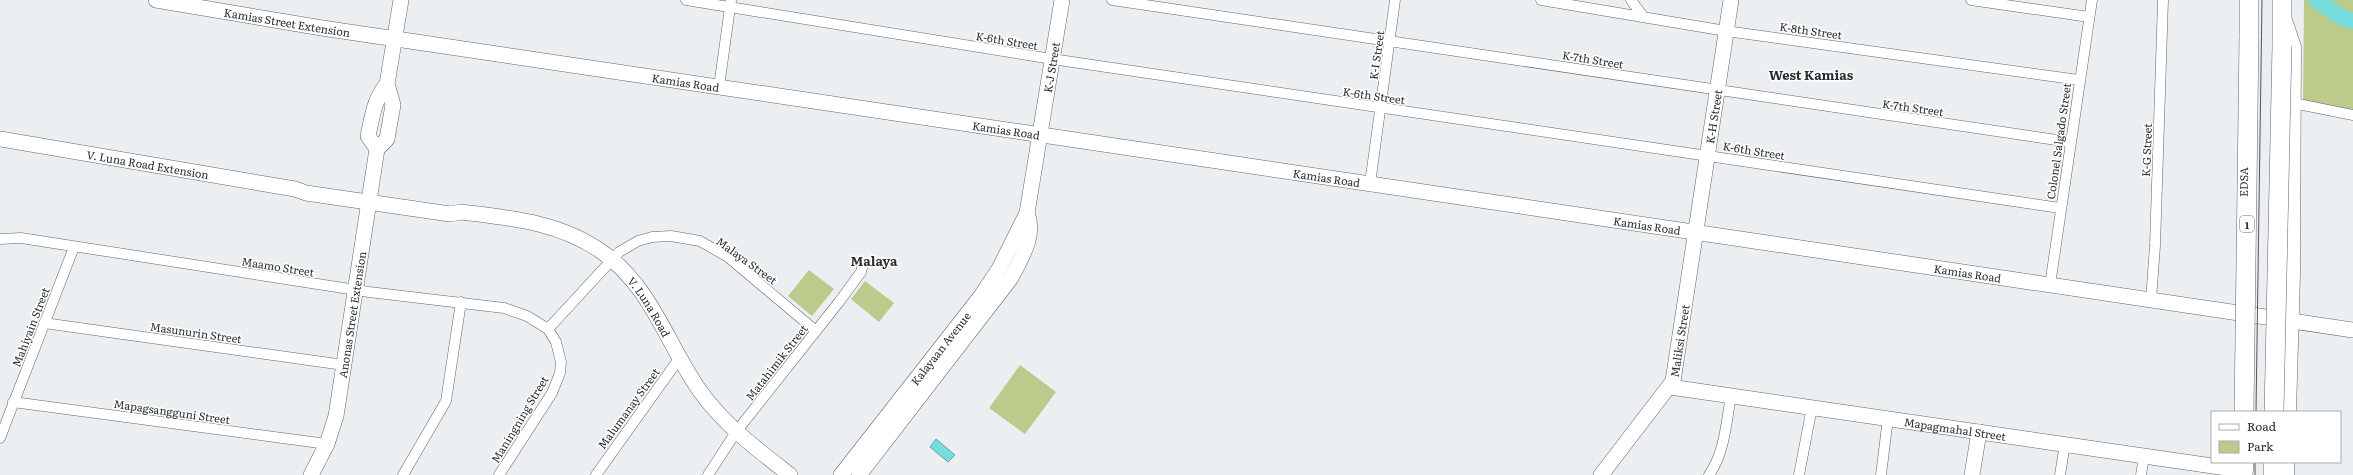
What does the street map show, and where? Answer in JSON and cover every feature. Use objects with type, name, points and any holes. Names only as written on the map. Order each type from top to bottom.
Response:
[{"type":"highway","name":"EDSA","points":[[2244,411],[2249,0]]},
{"type":"highway","points":[[2274,411],[2282,7]]},
{"type":"highway","points":[[2273,463],[2273,475]]},
{"type":"main road","name":"Kamias Street Extension","points":[[156,0],[394,38]]},
{"type":"main road","name":"Anonas Street Extension","points":[[311,475],[327,444],[336,416],[377,149],[387,139],[393,105],[387,84],[401,0]]},
{"type":"main road","name":"K-J Street","points":[[1039,135],[1062,0]]},
{"type":"main road","name":"K-H Street","points":[[1696,232],[1716,90],[1731,0]]},
{"type":"main road","name":"EDSA","points":[[2240,411],[2245,0]]},
{"type":"main road","points":[[2282,7],[2293,47],[2291,320],[2288,411]]},
{"type":"main road","name":"Kamias Road","points":[[394,38],[2353,330]]},
{"type":"main road","name":"Kalayaan Avenue","points":[[841,475],[981,296],[999,269],[1027,213],[1039,135]]},
{"type":"main road","name":"V. Luna Road Extension","points":[[0,139],[295,189],[306,193],[370,199]]},
{"type":"main road","name":"V. Luna Road","points":[[370,199],[450,214],[461,212],[542,224],[576,237],[599,250],[629,277],[650,302],[700,392],[736,432],[790,475]]},
{"type":"main road","name":"Kalayaan Avenue","points":[[859,475],[1010,278],[1022,257],[1029,238],[1031,227],[1027,213]]},
{"type":"main road","name":"Maliksi Street","points":[[1601,475],[1670,387],[1675,374],[1696,232]]},
{"type":"main road","name":"Mapagmahal Street","points":[[1670,387],[2241,469]]},
{"type":"main road","points":[[1972,475],[1979,432]]},
{"type":"main road","points":[[2286,463],[2286,475]]},
{"type":"street","name":"K-6th Street","points":[[686,0],[730,3],[1052,59],[2060,208]]},
{"type":"street","name":"K-7th Street","points":[[1112,0],[2070,142]]},
{"type":"street","name":"K-I Street","points":[[1370,184],[1395,0]]},
{"type":"street","name":"K-8th Street","points":[[1541,0],[1726,31],[2079,80]]},
{"type":"street","points":[[1631,0],[1642,16]]},
{"type":"street","points":[[1971,0],[2089,17]]},
{"type":"street","name":"Colonel Salgado Street","points":[[2050,285],[2060,208],[2092,0]]},
{"type":"street","name":"K-G Street","points":[[2151,300],[2155,246],[2163,0]]},
{"type":"street","points":[[720,87],[730,3]]},
{"type":"street","points":[[2293,103],[2353,115]]},
{"type":"street","name":"Malaya Street","points":[[611,260],[627,245],[652,237],[671,236],[700,241],[728,258],[816,331]]},
{"type":"street","name":"Maamo Street","points":[[0,239],[21,238],[356,290],[461,302],[517,312],[538,321],[548,329]]},
{"type":"street","name":"Mahiyain Street","points":[[0,438],[74,247]]},
{"type":"street","points":[[548,329],[611,260]]},
{"type":"street","name":"Matahimik Street","points":[[708,475],[736,432],[861,272],[863,264]]},
{"type":"street","points":[[403,475],[446,401],[461,302]]},
{"type":"street","name":"Masunurin Street","points":[[44,324],[344,365]]},
{"type":"street","name":"Maningning Street","points":[[500,475],[557,384],[560,362],[559,352],[548,329]]},
{"type":"street","name":"Malumanay Street","points":[[596,475],[681,356]]},
{"type":"street","points":[[1710,475],[1718,463],[1732,396]]},
{"type":"street","name":"Mapagsangguni Street","points":[[13,402],[327,444]]},
{"type":"street","points":[[1800,475],[1812,407]]},
{"type":"street","points":[[1881,475],[1888,418]]},
{"type":"street","points":[[2060,475],[2065,444]]},
{"type":"street","points":[[2141,475],[2144,456]]},
{"type":"green space","points":[[2304,0],[2353,0],[2353,113],[2303,102]]},
{"type":"green space","points":[[809,270],[834,289],[812,316],[788,296]]},
{"type":"green space","points":[[865,281],[894,303],[879,322],[851,299]]},
{"type":"green space","points":[[1020,365],[1056,392],[1025,434],[989,408]]},
{"type":"water","points":[[936,439],[955,455],[948,462],[930,447]]},
{"type":"waterway","points":[[2316,0],[2343,18],[2353,21]]},
{"type":"tram line","points":[[2256,411],[2262,0]]},
{"type":"tram line","points":[[2255,463],[2255,475]]},
{"type":"district","name":"West Kamias","points":[[1811,74]]},
{"type":"district","name":"Malaya","points":[[874,260]]}]
